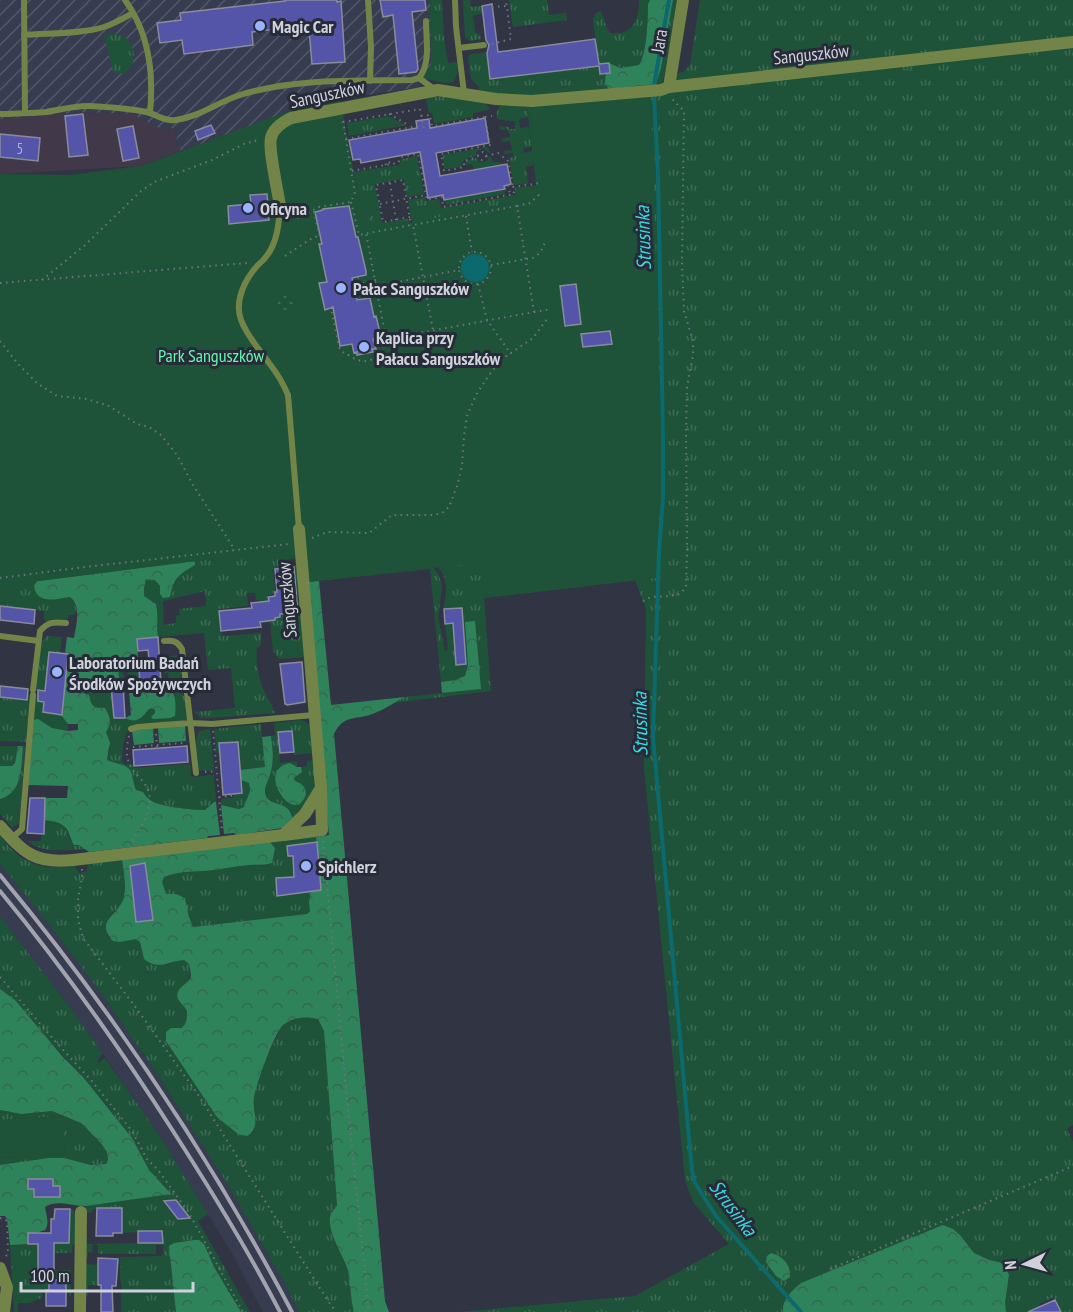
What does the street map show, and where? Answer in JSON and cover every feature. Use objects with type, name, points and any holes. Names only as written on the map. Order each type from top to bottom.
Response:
[{"type":"street","name":"Jara","points":[[669,87],[683,0]]},
{"type":"street","name":"Sanguszków","points":[[280,206],[270,138],[284,121],[291,118],[438,90],[505,100],[532,101],[641,92],[1073,42]]},
{"type":"street","name":"Sanguszków","points":[[299,530],[321,788],[322,830]]},
{"type":"street","points":[[283,835],[305,814],[321,788]]},
{"type":"street","points":[[0,826],[22,849],[46,861],[81,859],[322,830]]},
{"type":"street","points":[[80,1312],[81,1212]]},
{"type":"street","points":[[1,1263],[6,1287],[4,1312]]},
{"type":"lane","points":[[24,0],[25,113]]},
{"type":"lane","points":[[125,0],[141,26],[147,44],[152,94],[150,113]]},
{"type":"lane","points":[[368,0],[371,47],[370,81]]},
{"type":"lane","points":[[455,0],[464,94]]},
{"type":"lane","points":[[24,35],[102,28],[133,13]]},
{"type":"lane","points":[[0,114],[85,106],[150,113],[174,121],[194,116],[240,95],[268,89],[314,83],[412,80],[419,78],[426,64],[426,21]]},
{"type":"lane","points":[[459,48],[484,45]]},
{"type":"lane","points":[[419,78],[438,90]]},
{"type":"lane","name":"Sanguszków","points":[[280,206],[275,241],[244,285],[239,303],[240,318],[250,338],[280,379],[288,395],[299,530]]},
{"type":"lane","points":[[22,849],[33,693],[40,631],[52,622],[66,623]]},
{"type":"lane","points":[[0,636],[39,641]]},
{"type":"lane","points":[[164,641],[172,640],[182,649],[196,773]]},
{"type":"lane","points":[[131,729],[155,725],[212,724],[314,715]]},
{"type":"lane","points":[[12,839],[22,829]]},
{"type":"path","points":[[484,45],[511,39],[506,0]]},
{"type":"path","points":[[492,7],[507,6]]},
{"type":"path","points":[[643,600],[680,594],[686,587],[687,387],[693,355],[693,341],[683,300],[684,111],[671,98],[669,87]]},
{"type":"path","points":[[340,109],[355,192],[351,202],[359,235],[517,206],[530,203],[540,194]]},
{"type":"path","points":[[343,122],[420,109],[424,129]]},
{"type":"path","points":[[389,114],[411,126]]},
{"type":"path","points":[[421,116],[430,115],[432,126],[492,116]]},
{"type":"path","points":[[470,166],[444,171],[441,154],[490,145],[485,117]]},
{"type":"path","points":[[346,139],[423,124]]},
{"type":"path","points":[[42,280],[84,246],[153,182],[212,160],[244,144],[270,138]]},
{"type":"path","points":[[351,171],[398,163],[401,157],[418,154],[427,200],[442,197],[443,207],[514,194],[508,160],[498,153],[486,156],[483,160],[478,157],[464,161],[464,167]]},
{"type":"path","points":[[386,166],[385,163],[392,162]]},
{"type":"path","points":[[410,217],[383,222],[376,185],[403,180],[433,330]]},
{"type":"path","points":[[390,183],[396,220]]},
{"type":"path","points":[[513,187],[540,183]]},
{"type":"path","points":[[508,185],[510,194]]},
{"type":"path","points":[[380,204],[426,195]]},
{"type":"path","points":[[297,218],[319,207],[351,202]]},
{"type":"path","points":[[517,206],[534,312]]},
{"type":"path","points":[[285,256],[319,235],[314,210]]},
{"type":"path","points":[[465,215],[472,252]]},
{"type":"path","points":[[329,308],[332,309],[341,352],[363,362],[376,357],[386,339],[366,233]]},
{"type":"path","points":[[491,265],[538,255],[545,242]]},
{"type":"path","points":[[472,252],[484,254],[491,265],[488,277],[478,284],[464,280],[459,270],[464,256],[472,252]]},
{"type":"path","points":[[0,283],[262,262]]},
{"type":"path","points":[[377,286],[459,270]]},
{"type":"path","points":[[358,276],[361,294],[377,291]]},
{"type":"path","points":[[360,284],[375,280]]},
{"type":"path","points":[[478,284],[487,320],[511,354]]},
{"type":"path","points":[[386,339],[551,309]]},
{"type":"path","points":[[0,578],[301,543],[327,532],[369,533],[392,515],[442,513],[449,507],[457,486],[462,466],[467,416],[476,395],[502,359],[533,338],[547,319]]},
{"type":"path","points":[[0,341],[37,383],[57,396],[87,399],[109,406],[137,424],[148,427],[161,435],[177,455],[193,485],[235,550]]},
{"type":"path","points":[[212,724],[222,836]]},
{"type":"path","points":[[155,725],[157,747]]},
{"type":"path","points":[[123,854],[143,822],[150,800],[148,790],[130,767],[127,756],[131,729]]},
{"type":"path","points":[[134,747],[157,747],[193,742]]},
{"type":"path","points":[[215,756],[220,756]]},
{"type":"path","points":[[196,773],[216,771]]},
{"type":"path","points":[[217,784],[222,784]]},
{"type":"path","points":[[219,797],[231,796],[231,794]]},
{"type":"path","points":[[322,830],[369,1312]]},
{"type":"path","points":[[81,859],[82,878],[78,898],[78,920],[83,938],[199,1096],[336,1312]]},
{"type":"path","points":[[0,977],[91,1080],[132,1131],[147,1159],[158,1170],[189,1213],[243,1312]]},
{"type":"path","points":[[830,1269],[1073,1166]]},
{"type":"path","points":[[0,1218],[7,1223],[8,1254],[1,1263]]},
{"type":"shaded area","points":[[0,0],[432,0],[434,71],[419,87],[340,99],[180,151],[174,128],[161,129],[131,114],[82,112],[0,119]]},
{"type":"shaded area","points":[[82,112],[131,114],[161,129],[174,128],[180,151],[141,166],[0,174],[0,119]]},
{"type":"shaded area","points":[[475,254],[485,258],[489,268],[485,278],[475,282],[465,278],[461,268],[465,258]]},
{"type":"shaded area","points":[[0,864],[99,990],[155,1071],[225,1180],[299,1312],[263,1312],[233,1255],[158,1133],[78,1018],[0,916]]},
{"type":"green space","points":[[430,0],[442,0],[448,63],[457,63],[456,77],[450,83],[423,78],[431,64]]},
{"type":"green space","points":[[463,0],[470,0],[471,7],[482,6],[483,13],[473,16],[475,32],[480,35],[481,39],[470,41],[465,37]]},
{"type":"green space","points":[[509,0],[547,0],[549,15],[566,13],[567,20],[513,27]]},
{"type":"green space","points":[[639,0],[650,0],[645,45],[639,65],[620,68],[609,63],[599,64],[593,21],[595,14],[601,11],[610,33],[624,32],[636,20]]},
{"type":"green space","points":[[650,0],[673,0],[656,84],[610,89],[605,80],[606,73],[610,72],[609,63],[620,68],[639,65],[642,60]]},
{"type":"green space","points":[[673,0],[677,0],[664,77],[662,83],[656,84],[661,68]]},
{"type":"green space","points":[[700,0],[1073,0],[1073,38],[676,81],[675,74],[683,72],[690,65]]},
{"type":"green space","points":[[115,33],[125,37],[134,52],[131,67],[127,72],[120,74],[113,71],[104,36]]},
{"type":"green space","points":[[1073,46],[1073,1125],[1067,1128],[1073,1142],[1073,1312],[1061,1312],[1054,1297],[1039,1304],[1042,1312],[1006,1312],[1009,1275],[999,1262],[973,1253],[960,1235],[834,1270],[811,1279],[782,1308],[783,1312],[460,1312],[635,1296],[729,1244],[693,1202],[685,1180],[644,768],[646,609],[635,580],[484,598],[491,691],[392,703],[405,697],[481,689],[465,623],[468,665],[465,676],[441,682],[430,569],[307,582],[430,562],[442,586],[438,617],[445,651],[448,650],[445,624],[463,622],[462,608],[444,609],[446,582],[432,559],[550,320],[535,111],[668,92]]},
{"type":"green space","points":[[488,52],[491,79],[599,66],[600,74],[606,73],[610,89],[529,96],[478,90],[479,87],[471,79],[468,57],[471,54]]},
{"type":"green space","name":"Park Sanguszków","points":[[651,95],[661,431],[661,496],[656,578],[484,598],[481,574],[470,576],[468,564],[307,582],[304,550],[228,557],[0,586],[0,174],[69,175],[141,166],[305,105],[340,99],[357,189],[362,189],[371,230],[526,201],[537,193],[527,107]]},
{"type":"green space","points":[[444,96],[486,103],[489,110],[473,113],[473,117],[434,124],[426,98]]},
{"type":"green space","points":[[503,105],[527,107],[528,117],[519,119],[520,128],[529,127],[532,147],[523,148],[524,153],[533,151],[534,165],[526,167],[528,184],[514,185],[509,158],[513,157],[513,153],[504,154],[504,151],[512,150],[510,141],[502,142],[501,139],[510,137],[508,129],[500,130],[499,126],[516,129],[515,121],[497,119],[498,109]]},
{"type":"green space","points":[[388,116],[406,125],[349,136],[347,123]]},
{"type":"green space","points":[[488,147],[490,153],[484,149],[478,150],[475,156],[464,160],[461,167],[444,169],[443,155]]},
{"type":"green space","points":[[417,156],[424,194],[407,197],[403,179],[375,184],[382,223],[408,219],[409,223],[370,231],[354,172],[399,165],[402,159]]},
{"type":"green space","points":[[489,156],[492,161],[507,164],[474,170],[472,164],[465,165],[466,161],[476,158],[479,162],[485,162]]},
{"type":"green space","points":[[537,185],[537,193],[526,201],[412,223],[408,200],[425,197],[426,201],[439,199],[441,208],[515,195],[515,188]]},
{"type":"green space","points":[[505,189],[505,194],[447,205],[444,200]]},
{"type":"green space","points":[[285,295],[291,298],[294,304],[291,310],[285,313],[279,310],[276,304],[279,298]]},
{"type":"green space","points":[[295,547],[296,558],[278,561],[280,567],[297,565],[300,596],[297,597],[295,567],[273,569],[275,591],[267,595],[269,612],[261,613],[260,601],[256,600],[255,593],[247,593],[248,606],[219,609],[222,636],[261,633],[261,645],[257,648],[258,670],[262,686],[275,713],[201,718],[195,712],[235,708],[231,668],[208,670],[204,633],[158,637],[157,604],[144,596],[144,588],[146,579],[155,579],[160,586],[160,594],[171,590],[180,574],[195,565],[45,599],[70,597],[74,601],[77,612],[69,615],[67,619],[51,619],[46,622],[44,611],[0,606],[0,581]],"holes":[[[205,591],[206,606],[179,609],[180,615],[176,616],[176,623],[164,625],[163,601]]]},
{"type":"green space","points":[[194,561],[195,565],[175,581],[170,597],[163,598],[160,594],[160,586],[155,580],[146,579],[144,596],[156,604],[158,637],[137,639],[138,661],[118,662],[119,679],[89,681],[85,694],[89,695],[94,706],[105,708],[110,718],[106,732],[110,743],[107,760],[128,768],[136,790],[143,792],[153,802],[205,810],[216,802],[220,835],[89,852],[79,845],[74,845],[68,831],[61,824],[44,820],[45,798],[67,798],[68,786],[27,785],[33,720],[38,719],[52,728],[78,730],[78,724],[68,724],[61,715],[68,654],[65,653],[67,637],[74,638],[76,605],[70,597],[43,598],[36,592],[34,586],[37,581]]},
{"type":"green space","points":[[319,581],[331,705],[405,697],[375,713],[347,720],[338,727],[334,734],[385,1301],[389,1312],[354,1312],[348,1270],[330,1227],[331,1213],[337,1205],[324,1031],[318,1019],[304,1017],[295,1019],[287,1022],[279,1030],[255,1092],[254,1128],[247,1136],[238,1134],[217,1117],[166,1041],[166,1032],[171,1028],[182,1028],[186,1022],[187,1011],[177,996],[179,990],[190,979],[189,964],[184,960],[159,965],[149,963],[144,959],[140,942],[136,939],[113,941],[106,928],[124,897],[122,859],[270,842],[275,848],[272,863],[170,875],[164,877],[162,882],[166,894],[176,894],[185,898],[193,927],[307,914],[310,911],[311,892],[321,890],[316,837],[329,835],[307,582]]},
{"type":"green space","points":[[297,602],[300,602],[305,657],[279,659],[273,651],[270,621],[280,617],[280,614],[298,613]]},
{"type":"green space","points":[[475,621],[481,689],[442,693],[441,682],[465,676],[468,665],[465,622]]},
{"type":"green space","points":[[47,636],[62,637],[60,653],[49,652],[45,691],[36,690],[41,644]]},
{"type":"green space","points":[[180,655],[182,686],[166,683],[136,684],[126,671],[123,675],[126,685],[123,685],[122,679],[119,679],[117,662],[138,661],[141,683],[169,681],[168,673],[164,673],[163,657]]},
{"type":"green space","points":[[111,679],[114,718],[129,720],[153,708],[155,714],[152,715],[153,719],[175,695],[171,688],[184,696],[186,704],[187,720],[137,724],[129,727],[122,761],[125,764],[133,764],[134,768],[190,764],[191,777],[214,775],[216,802],[205,810],[157,804],[147,798],[146,794],[136,790],[119,764],[107,760],[110,749],[106,732],[109,723],[108,714],[105,708],[93,707],[85,694],[89,681]]},
{"type":"green space","points":[[171,688],[175,702],[175,716],[153,719],[151,717],[155,710],[152,708],[138,719],[125,718],[131,715],[129,691]]},
{"type":"green space","points":[[30,695],[26,742],[0,741],[0,697],[27,700]]},
{"type":"green space","points":[[35,695],[44,696],[43,712],[61,715],[68,724],[68,731],[52,728],[43,722],[33,720]]},
{"type":"green space","points":[[300,720],[311,726],[314,753],[294,755],[292,731],[278,732],[280,763],[297,761],[297,767],[290,763],[278,792],[291,804],[294,778],[302,772],[301,767],[307,766],[307,761],[314,760],[316,782],[308,801],[290,823],[282,805],[268,799],[266,795],[272,767],[271,736],[275,735],[274,723]]},
{"type":"green space","points":[[261,724],[265,767],[240,770],[238,742],[219,743],[220,753],[217,753],[214,729]]},
{"type":"green space","points":[[185,725],[186,741],[159,743],[158,727]]},
{"type":"green space","points":[[153,728],[154,743],[134,745],[132,731]]},
{"type":"green space","points":[[210,729],[214,770],[199,771],[196,750],[198,734],[200,731]]},
{"type":"green space","points":[[271,736],[273,760],[265,789],[266,795],[270,800],[288,809],[292,818],[282,828],[237,835],[224,834],[221,805],[239,809],[244,807],[250,791],[249,783],[241,780],[240,770],[265,767],[262,737]]},
{"type":"green space","points":[[0,746],[18,746],[15,763],[12,766],[0,766]]},
{"type":"green space","points":[[18,746],[23,746],[17,785],[8,796],[0,799],[0,766],[12,766],[15,763]]},
{"type":"green space","points":[[23,746],[25,747],[20,817],[19,823],[12,828],[0,813],[0,799],[8,796],[17,784]]},
{"type":"green space","points":[[290,763],[301,767],[302,772],[294,778],[304,786],[306,792],[298,805],[285,800],[280,794],[275,779],[276,772]]},
{"type":"green space","points":[[241,780],[249,783],[250,791],[244,807],[242,809],[221,805],[221,799],[233,798],[233,794],[242,793]]},
{"type":"green space","points":[[44,820],[62,825],[67,830],[70,840],[85,849],[47,850],[27,841],[41,841],[44,833]]},
{"type":"green space","points":[[0,835],[15,853],[41,866],[75,866],[79,873],[87,871],[88,864],[122,859],[126,886],[125,897],[109,918],[107,935],[113,941],[120,942],[136,939],[140,942],[144,959],[166,965],[179,960],[184,960],[189,964],[189,979],[178,998],[187,1011],[186,1022],[182,1028],[171,1028],[229,1126],[238,1134],[253,1133],[256,1124],[254,1105],[256,1084],[281,1027],[300,1018],[318,1019],[324,1031],[337,1205],[331,1213],[330,1227],[348,1270],[354,1312],[299,1312],[225,1180],[155,1071],[99,990],[0,864]]},
{"type":"green space","points":[[316,837],[317,842],[287,846],[288,856],[293,856],[294,877],[276,878],[277,896],[311,892],[310,910],[307,914],[193,927],[185,898],[176,894],[166,894],[162,883],[164,877],[182,871],[252,864],[262,866],[272,863],[270,842]]},
{"type":"green space","points":[[0,916],[103,1054],[97,1060],[99,1063],[105,1058],[158,1133],[208,1214],[198,1221],[250,1312],[241,1312],[214,1267],[204,1245],[194,1240],[169,1246],[176,1312],[121,1312],[120,1257],[161,1256],[163,1245],[156,1245],[156,1254],[99,1254],[98,1245],[93,1244],[92,1253],[88,1252],[88,1257],[86,1257],[86,1244],[150,1243],[149,1231],[121,1233],[121,1208],[93,1209],[92,1212],[86,1213],[86,1206],[170,1194],[149,1170],[132,1138],[83,1077],[15,1000],[0,989]]},
{"type":"green space","points":[[0,989],[15,1000],[62,1056],[83,1077],[132,1138],[149,1170],[171,1194],[86,1206],[54,1203],[45,1207],[47,1222],[45,1230],[28,1233],[28,1244],[10,1245],[7,1219],[5,1216],[0,1216],[0,1165],[49,1158],[64,1158],[91,1165],[106,1164],[108,1160],[107,1152],[100,1142],[81,1123],[52,1111],[21,1114],[0,1110]]},
{"type":"green space","points":[[0,1110],[21,1114],[52,1111],[81,1123],[100,1142],[109,1160],[106,1164],[91,1165],[64,1158],[0,1165],[0,1158],[65,1155],[62,1116],[0,1120]]},
{"type":"green space","points":[[63,1116],[65,1155],[0,1158],[0,1120]]},
{"type":"green space","points":[[70,1209],[76,1215],[75,1244],[72,1245],[72,1253],[38,1253],[38,1271],[71,1270],[71,1296],[69,1296],[69,1291],[43,1290],[42,1298],[29,1303],[18,1303],[18,1312],[14,1312],[10,1245],[69,1243]]},
{"type":"green space","points":[[943,1225],[960,1235],[974,1253],[1005,1266],[1009,1275],[1006,1312],[783,1312],[786,1299],[801,1283]]},
{"type":"green space","points":[[199,1240],[204,1244],[214,1267],[241,1312],[176,1312],[169,1246]]},
{"type":"green space","points":[[771,1253],[783,1259],[788,1265],[790,1277],[784,1281],[776,1276],[766,1262],[767,1256]]},
{"type":"green space","points":[[86,1264],[98,1265],[99,1280],[97,1280],[97,1285],[88,1285],[88,1297],[85,1295]]},
{"type":"building","points":[[285,0],[341,1],[345,62],[312,64],[309,29],[300,30],[299,26],[252,32],[253,45],[184,54],[182,40],[160,43],[157,23],[181,20],[180,13]]},
{"type":"building","points":[[380,0],[425,0],[426,10],[412,12],[418,69],[416,72],[399,74],[393,15],[383,17]]},
{"type":"building","points":[[492,4],[498,52],[595,39],[599,64],[609,63],[610,73],[600,74],[599,66],[490,79],[487,53],[489,45],[486,40],[482,6]]},
{"type":"building","points":[[83,114],[88,155],[69,157],[65,116]]},
{"type":"building","points":[[485,118],[489,143],[436,153],[440,176],[507,164],[511,184],[504,186],[505,189],[444,200],[443,195],[428,198],[420,152],[361,163],[360,159],[353,160],[349,140],[417,128],[416,121],[429,119],[430,128]]},
{"type":"building","points":[[211,125],[215,133],[198,140],[195,131]]},
{"type":"building","points":[[133,126],[139,158],[123,161],[117,129]]},
{"type":"building","points":[[0,134],[40,138],[38,161],[0,157]]},
{"type":"building","name":"Oficyna","points":[[267,194],[269,220],[229,224],[228,206],[251,204],[250,195]]},
{"type":"building","name":"Pałac Sanguszków","points":[[349,206],[366,271],[366,275],[352,278],[357,300],[370,298],[381,337],[373,339],[376,349],[372,349],[373,352],[357,355],[357,352],[354,353],[352,344],[340,346],[333,307],[325,310],[319,283],[327,282],[315,212]]},
{"type":"building","points":[[576,284],[581,324],[565,326],[560,286]]},
{"type":"building","points":[[610,331],[612,344],[583,347],[581,334]]},
{"type":"building","points":[[294,567],[298,613],[280,614],[280,617],[275,620],[260,622],[261,627],[221,631],[219,611],[252,608],[251,603],[269,601],[268,597],[275,596],[277,592],[275,569]]},
{"type":"building","points":[[0,606],[35,610],[34,624],[0,620]]},
{"type":"building","points":[[462,608],[466,664],[456,665],[453,623],[445,624],[444,609]]},
{"type":"building","points":[[158,637],[161,682],[140,683],[139,670],[150,669],[148,650],[138,651],[137,639]]},
{"type":"building","name":"Laboratorium Badań Środków Spożywczych","points":[[49,652],[68,654],[62,715],[43,712],[44,702],[38,701],[38,690],[45,691]]},
{"type":"building","points":[[302,662],[305,702],[287,705],[285,704],[280,664]]},
{"type":"building","points":[[123,685],[125,718],[114,718],[111,686]]},
{"type":"building","points":[[0,686],[28,689],[27,700],[0,697]]},
{"type":"building","points":[[292,731],[294,752],[280,753],[278,732]]},
{"type":"building","points":[[238,742],[242,793],[223,795],[219,743]]},
{"type":"building","points":[[187,746],[188,762],[134,766],[133,750]]},
{"type":"building","points":[[30,798],[45,798],[44,834],[27,833]]},
{"type":"building","name":"Spichlerz","points":[[317,842],[321,890],[277,896],[276,878],[294,877],[293,856],[288,856],[287,846]]},
{"type":"building","points":[[145,863],[153,920],[136,922],[130,866]]},
{"type":"building","points":[[28,1179],[53,1179],[53,1186],[60,1186],[60,1197],[34,1197],[34,1189],[28,1189]]},
{"type":"building","points":[[176,1200],[190,1218],[178,1219],[164,1201]]},
{"type":"building","points":[[97,1208],[122,1208],[122,1233],[113,1233],[113,1236],[96,1236]]},
{"type":"building","points":[[55,1209],[70,1209],[69,1243],[54,1243],[54,1271],[38,1271],[38,1244],[28,1244],[28,1233],[51,1233],[51,1219],[54,1219]]},
{"type":"building","points":[[138,1231],[162,1231],[163,1243],[138,1243]]},
{"type":"building","points":[[98,1258],[118,1259],[116,1286],[112,1286],[113,1312],[101,1312]]},
{"type":"building","points":[[49,1280],[66,1280],[66,1306],[46,1306],[46,1290],[49,1290]]},
{"type":"building","points":[[1055,1300],[1061,1312],[1028,1312]]},
{"type":"waterway","name":"Strusinka","points":[[654,85],[669,0]]},
{"type":"waterway","name":"Strusinka","points":[[654,96],[658,174],[663,498],[653,737],[692,1171],[695,1183],[716,1216],[801,1312]]},
{"type":"railway","points":[[0,875],[81,978],[157,1086],[228,1197],[292,1312]]},
{"type":"railway","points":[[0,891],[68,978],[132,1069],[215,1198],[280,1312]]},
{"type":"place","name":"Magic Car","points":[[260,26]]},
{"type":"place","name":"Oficyna","points":[[248,208]]},
{"type":"place","name":"Pałac Sanguszków","points":[[341,288]]},
{"type":"place","name":"Kaplica przy Pałacu Sanguszków","points":[[364,347]]},
{"type":"place","name":"Laboratorium Badań Środków Spożywczych","points":[[57,672]]},
{"type":"place","name":"Spichlerz","points":[[306,866]]}]
